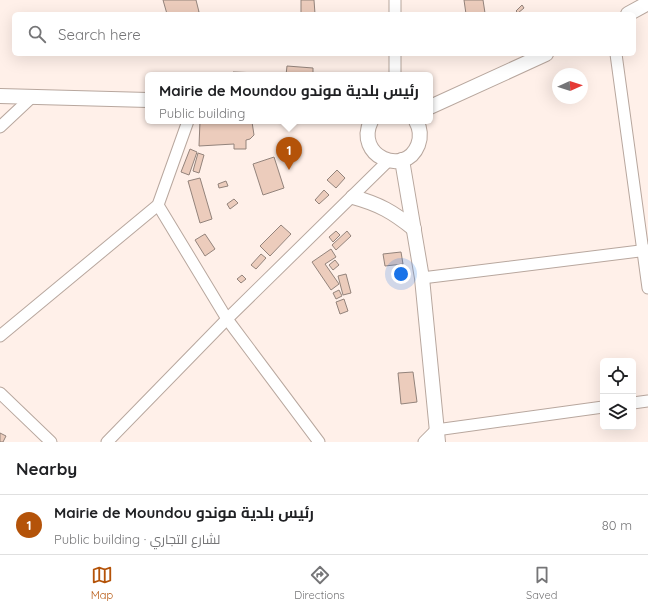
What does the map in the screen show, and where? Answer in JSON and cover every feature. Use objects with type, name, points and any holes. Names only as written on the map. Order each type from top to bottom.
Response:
[{"type":"street","points":[[395,0],[395,12]]},
{"type":"street","points":[[632,12],[648,3]]},
{"type":"street","points":[[395,56],[395,72]]},
{"type":"street","points":[[433,105],[542,56]]},
{"type":"street","points":[[616,56],[646,250],[648,288]]},
{"type":"street","points":[[0,96],[142,100]]},
{"type":"street","points":[[0,127],[32,97]]},
{"type":"street","points":[[0,336],[158,205],[187,124]]},
{"type":"street","points":[[370,124],[368,128],[367,139],[371,149],[378,156],[388,161],[402,160],[413,152],[420,140],[420,131],[417,124]]},
{"type":"street","points":[[402,160],[422,278],[437,436]]},
{"type":"street","points":[[107,442],[227,319],[388,161]]},
{"type":"street","points":[[353,197],[377,204],[393,212],[414,229]]},
{"type":"street","points":[[158,205],[227,319],[319,442]]},
{"type":"street","points":[[422,278],[646,250]]},
{"type":"street","points":[[0,393],[51,442]]},
{"type":"street","points":[[636,403],[648,401]]},
{"type":"street","points":[[424,442],[437,436],[600,408]]},
{"type":"building","points":[[163,0],[196,0],[199,12],[166,12]]},
{"type":"building","points":[[301,0],[314,0],[315,12],[301,12]]},
{"type":"building","points":[[464,0],[483,0],[485,12],[466,12]]},
{"type":"building","points":[[522,5],[524,8],[519,12],[516,11]]},
{"type":"building","points":[[287,66],[313,68],[313,72],[286,72]]},
{"type":"building","points":[[200,124],[252,124],[254,135],[250,139],[246,140],[246,149],[234,149],[234,144],[199,146]]},
{"type":"building","points":[[190,149],[197,152],[189,175],[181,172]]},
{"type":"building","points":[[198,153],[204,155],[199,173],[193,171]]},
{"type":"building","points":[[274,157],[284,188],[263,195],[253,164]]},
{"type":"building","points":[[337,170],[345,178],[336,188],[327,180]]},
{"type":"building","points":[[200,178],[212,219],[200,223],[188,181]]},
{"type":"building","points":[[226,181],[228,186],[219,188],[218,184]]},
{"type":"building","points":[[324,190],[329,195],[319,204],[315,200]]},
{"type":"building","points":[[234,199],[238,203],[230,209],[227,204]]},
{"type":"building","points":[[281,225],[291,234],[270,256],[260,246]]},
{"type":"building","points":[[336,231],[340,235],[333,242],[329,237]]},
{"type":"building","points":[[347,231],[351,236],[336,250],[332,245]]},
{"type":"building","points":[[205,234],[215,249],[205,256],[195,240]]},
{"type":"building","points":[[331,249],[336,257],[325,264],[339,284],[331,290],[312,262]]},
{"type":"building","points":[[401,252],[403,264],[385,266],[383,254]]},
{"type":"building","points":[[261,254],[266,258],[256,269],[251,265]]},
{"type":"building","points":[[335,260],[339,265],[333,270],[329,265]]},
{"type":"building","points":[[346,274],[351,293],[343,295],[338,276]]},
{"type":"building","points":[[242,275],[246,279],[241,283],[237,279]]},
{"type":"building","points":[[339,290],[342,296],[336,299],[333,293]]},
{"type":"building","points":[[344,299],[348,311],[340,314],[336,302]]},
{"type":"building","points":[[413,372],[417,402],[401,404],[398,373]]},
{"type":"building","points":[[0,433],[6,436],[3,442],[0,442]]},
{"type":"place","name":"Mairie de Moundou رئيس بلدية موندو","points":[[289,170]]}]
